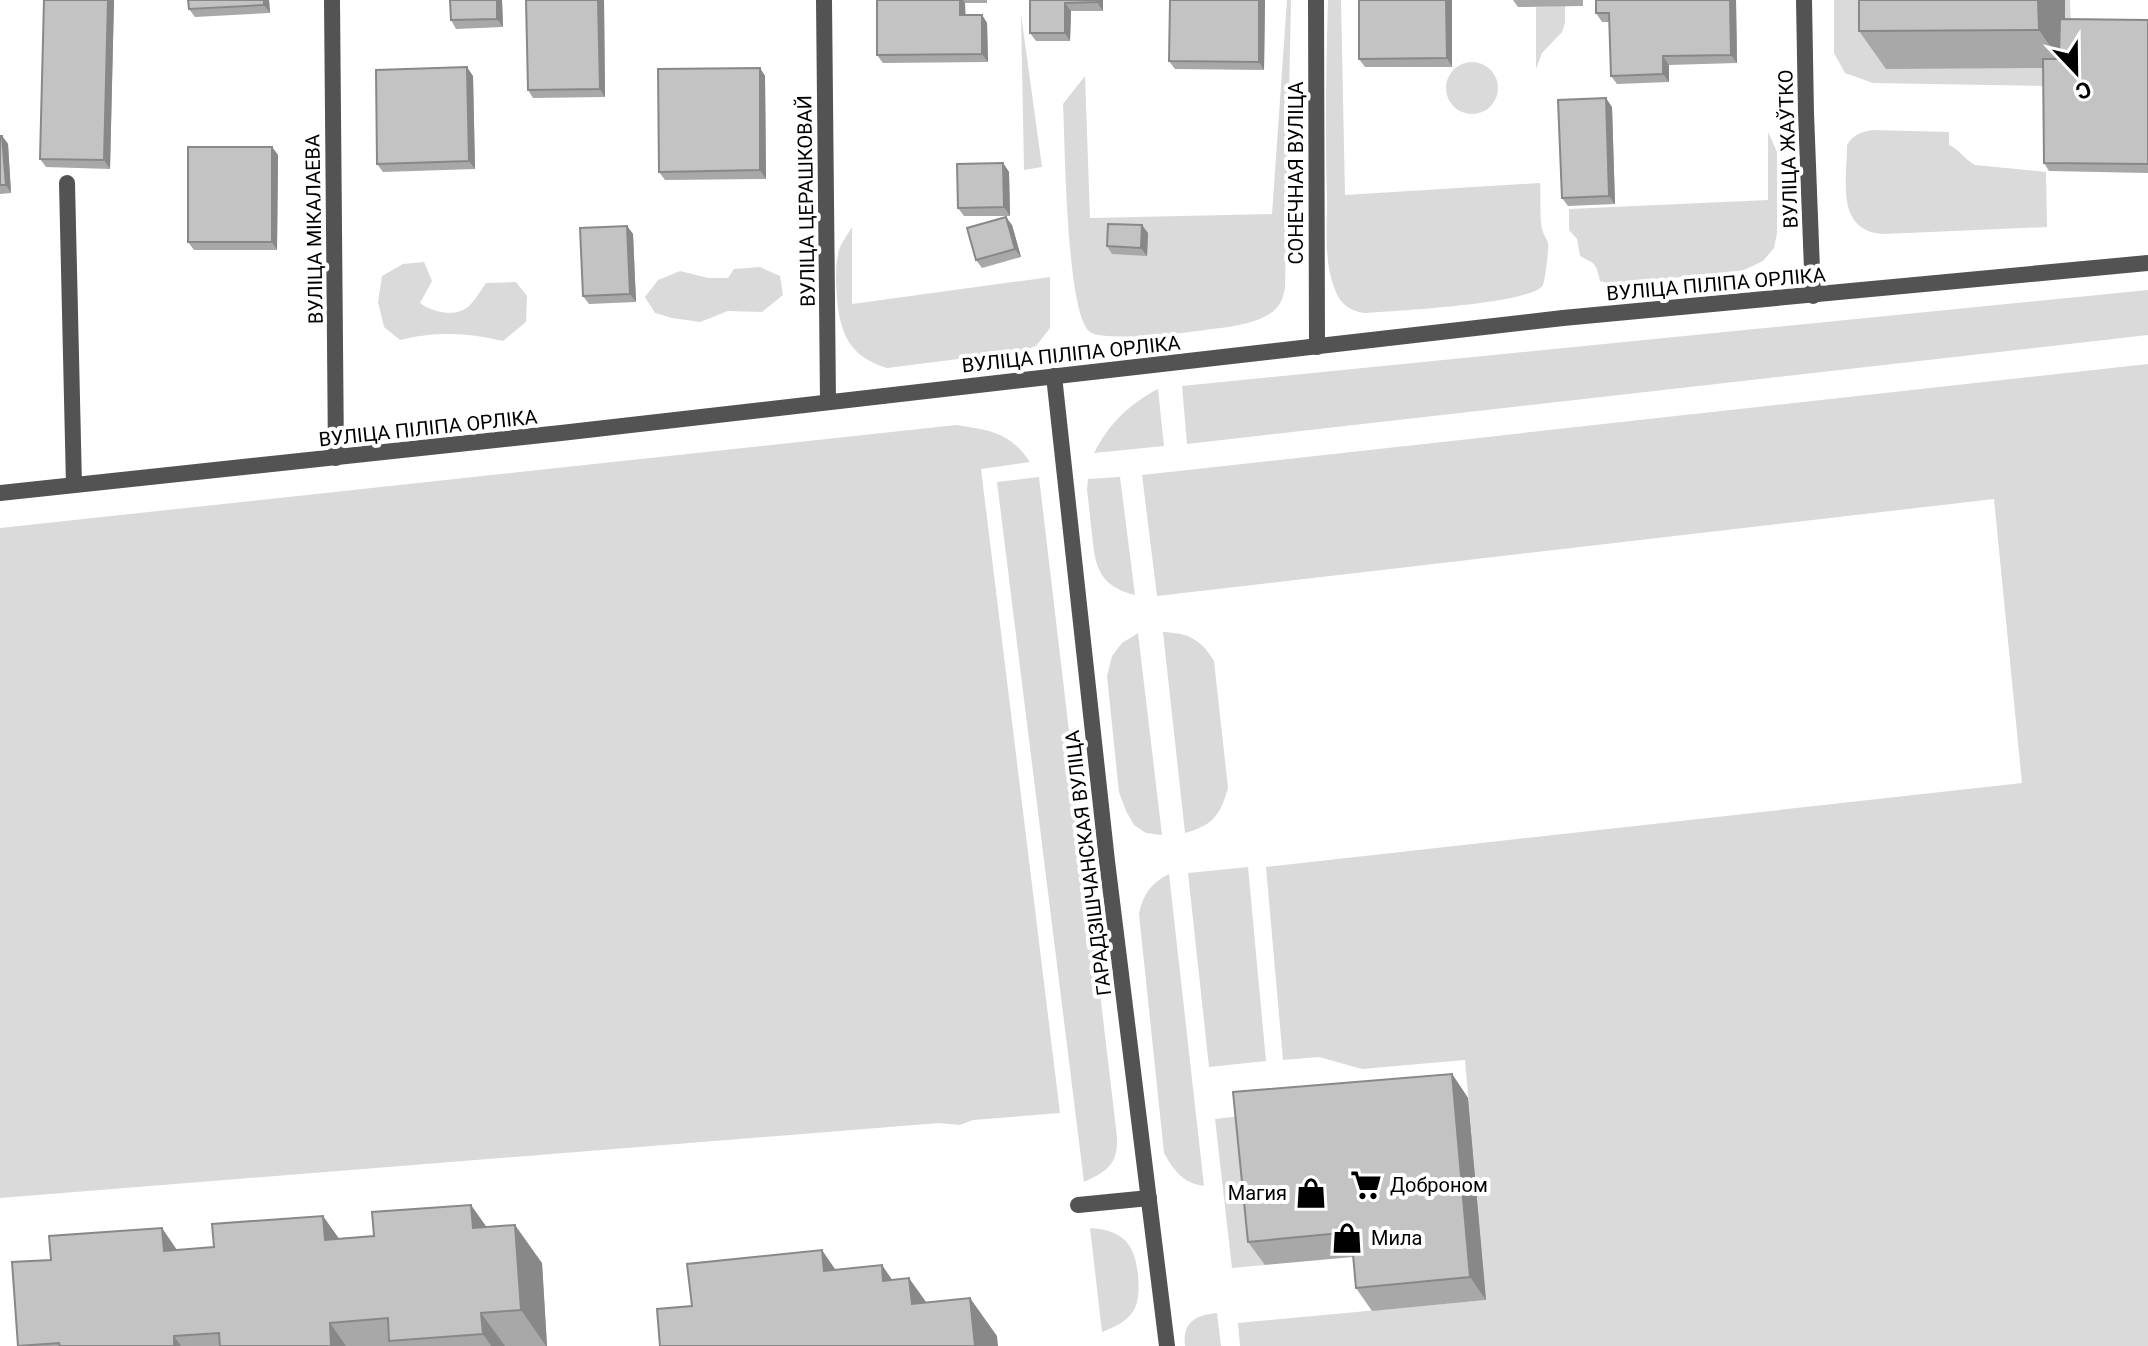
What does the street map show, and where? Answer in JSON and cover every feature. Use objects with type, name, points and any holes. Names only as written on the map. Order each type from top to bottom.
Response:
[{"type":"street","name":"ВУЛІЦА МІКАЛАЕВА","points":[[332,0],[336,458]]},
{"type":"street","name":"ВУЛІЦА ЦЕРАШКОВАЙ","points":[[824,0],[828,401]]},
{"type":"street","name":"СОНЕЧНАЯ ВУЛІЦА","points":[[1316,0],[1317,347]]},
{"type":"street","name":"ВУЛІЦА ЖАЎТКО","points":[[1804,0],[1813,296]]},
{"type":"street","points":[[67,183],[74,485]]},
{"type":"street","name":"ВУЛІЦА ПІЛІПА ОРЛІКА","points":[[0,493],[336,458],[1563,318],[2148,263]]},
{"type":"street","name":"ГАРАДЗІШЧАНСКАЯ ВУЛІЦА","points":[[1054,376],[1105,846],[1167,1346]]},
{"type":"street","points":[[1078,1205],[1149,1198]]},
{"type":"shaded area","points":[[1287,0],[1291,0],[1285,288],[1280,303],[1265,316],[1224,328],[1128,337],[1090,332],[1082,319],[1071,262],[1063,104],[1085,76],[1090,218],[1272,214]]},
{"type":"shaded area","points":[[1328,0],[1341,0],[1345,195],[1540,183],[1541,222],[1548,246],[1543,285],[1534,292],[1489,302],[1364,313],[1349,308],[1341,301],[1331,277],[1327,245]]},
{"type":"shaded area","points":[[1834,0],[2070,0],[2071,28],[2049,86],[1873,83],[1845,73],[1834,53]]},
{"type":"shaded area","points":[[1565,6],[1562,32],[1542,53],[1536,69],[1536,7]]},
{"type":"shaded area","points":[[1021,14],[1042,167],[1024,170]]},
{"type":"shaded area","points":[[1472,62],[1491,69],[1498,88],[1491,107],[1472,114],[1453,107],[1446,88],[1453,69]]},
{"type":"shaded area","points":[[1873,130],[1949,132],[1949,145],[1975,165],[2046,172],[2047,227],[1884,234],[1868,231],[1858,224],[1847,202],[1847,145],[1858,134]]},
{"type":"shaded area","points":[[1768,132],[1777,152],[1777,233],[1774,248],[1763,261],[1744,270],[1722,274],[1607,283],[1600,281],[1593,263],[1580,256],[1577,239],[1569,230],[1569,209],[1768,200]]},
{"type":"shaded area","points":[[852,227],[852,304],[1050,277],[1050,328],[1036,346],[1021,351],[887,368],[874,363],[849,342],[838,311],[837,260]]},
{"type":"shaded area","points":[[424,262],[432,281],[420,303],[425,306],[445,313],[459,312],[470,305],[486,283],[516,282],[527,296],[526,322],[503,341],[452,334],[400,340],[384,327],[378,302],[382,276],[403,264]]},
{"type":"shaded area","points":[[760,267],[780,276],[783,295],[762,312],[728,311],[700,322],[655,313],[645,297],[658,280],[680,271],[708,278],[728,278],[734,269]]},
{"type":"shaded area","points":[[2148,290],[2148,335],[1187,444],[1182,386]]},
{"type":"shaded area","points":[[2148,364],[2148,1346],[1240,1346],[1238,1323],[1486,1300],[1465,1060],[1362,1069],[1319,1057],[1283,1060],[1266,867],[2022,783],[1994,499],[1157,596],[1142,475]]},
{"type":"shaded area","points":[[1158,389],[1164,446],[1094,453],[1121,416]]},
{"type":"shaded area","points":[[956,425],[989,431],[1006,438],[1030,462],[981,469],[1060,1113],[973,1120],[960,1125],[939,1123],[0,1198],[0,528]]},
{"type":"shaded area","points":[[1039,477],[1117,1137],[1116,1154],[1110,1166],[1084,1182],[997,482]]},
{"type":"shaded area","points":[[1120,477],[1135,595],[1106,580],[1097,565],[1093,546],[1088,479]]},
{"type":"shaded area","points":[[1163,632],[1193,639],[1204,647],[1214,661],[1228,788],[1214,818],[1202,827],[1185,833]]},
{"type":"shaded area","points":[[1138,633],[1162,835],[1146,833],[1134,825],[1119,792],[1107,676],[1112,656],[1122,643]]},
{"type":"shaded area","points":[[1248,867],[1266,1061],[1209,1067],[1188,873]]},
{"type":"shaded area","points":[[1169,874],[1204,1186],[1180,1175],[1164,1153],[1139,914],[1149,890]]},
{"type":"shaded area","points":[[1249,1115],[1265,1265],[1232,1268],[1215,1119]]},
{"type":"shaded area","points":[[1090,1228],[1111,1232],[1125,1240],[1134,1254],[1138,1275],[1138,1296],[1133,1311],[1122,1323],[1102,1332]]},
{"type":"shaded area","points":[[1217,1313],[1221,1346],[1185,1346],[1186,1331],[1192,1321]]},
{"type":"building","points":[[44,0],[108,0],[104,160],[40,159]]},
{"type":"building","points":[[188,0],[264,0],[264,5],[189,9]]},
{"type":"building","points":[[450,0],[497,0],[497,19],[451,20]]},
{"type":"building","points":[[526,0],[598,0],[600,89],[528,90]]},
{"type":"building","points":[[877,0],[960,0],[960,15],[982,15],[982,54],[877,55]]},
{"type":"building","points":[[1030,0],[1097,2],[1065,3],[1065,33],[1030,33]]},
{"type":"building","points":[[1170,0],[1259,0],[1259,62],[1169,61]]},
{"type":"building","points":[[1359,0],[1446,0],[1447,58],[1359,59]]},
{"type":"building","points":[[1596,0],[1730,0],[1731,55],[1663,56],[1663,74],[1611,76],[1609,13],[1596,13]]},
{"type":"building","points":[[1859,0],[2038,0],[2039,30],[1859,31]]},
{"type":"building","points":[[2060,19],[2148,20],[2148,164],[2044,163],[2043,59],[2059,59]]},
{"type":"building","points":[[467,67],[469,161],[377,164],[376,70]]},
{"type":"building","points":[[760,68],[760,170],[659,172],[658,69]]},
{"type":"building","points":[[1606,98],[1609,196],[1562,198],[1558,100]]},
{"type":"building","points":[[2,136],[6,185],[0,185]]},
{"type":"building","points":[[188,147],[272,147],[272,242],[188,242]]},
{"type":"building","points":[[1003,163],[1004,207],[958,208],[957,164]]},
{"type":"building","points":[[1006,217],[1015,249],[976,260],[967,228]]},
{"type":"building","points":[[1108,224],[1142,225],[1141,248],[1107,246]]},
{"type":"building","points":[[627,226],[630,294],[583,296],[580,228]]},
{"type":"building","name":"Доброном","points":[[1452,1074],[1470,1277],[1356,1288],[1351,1232],[1248,1242],[1233,1092]]},
{"type":"building","points":[[471,1205],[473,1228],[515,1225],[521,1310],[481,1313],[483,1334],[389,1341],[388,1318],[330,1323],[331,1346],[220,1346],[219,1333],[174,1336],[174,1346],[60,1346],[59,1343],[18,1346],[12,1262],[51,1260],[49,1236],[162,1228],[164,1251],[214,1247],[212,1224],[323,1216],[325,1240],[374,1236],[372,1212]]},
{"type":"building","points":[[822,1250],[824,1271],[882,1265],[883,1281],[909,1278],[912,1304],[970,1298],[975,1346],[660,1346],[657,1309],[692,1306],[687,1264]]},
{"type":"place","name":"Доброном","points":[[1366,1185]]},
{"type":"place","name":"Магия","points":[[1311,1193]]},
{"type":"place","name":"Мила","points":[[1347,1238]]}]
